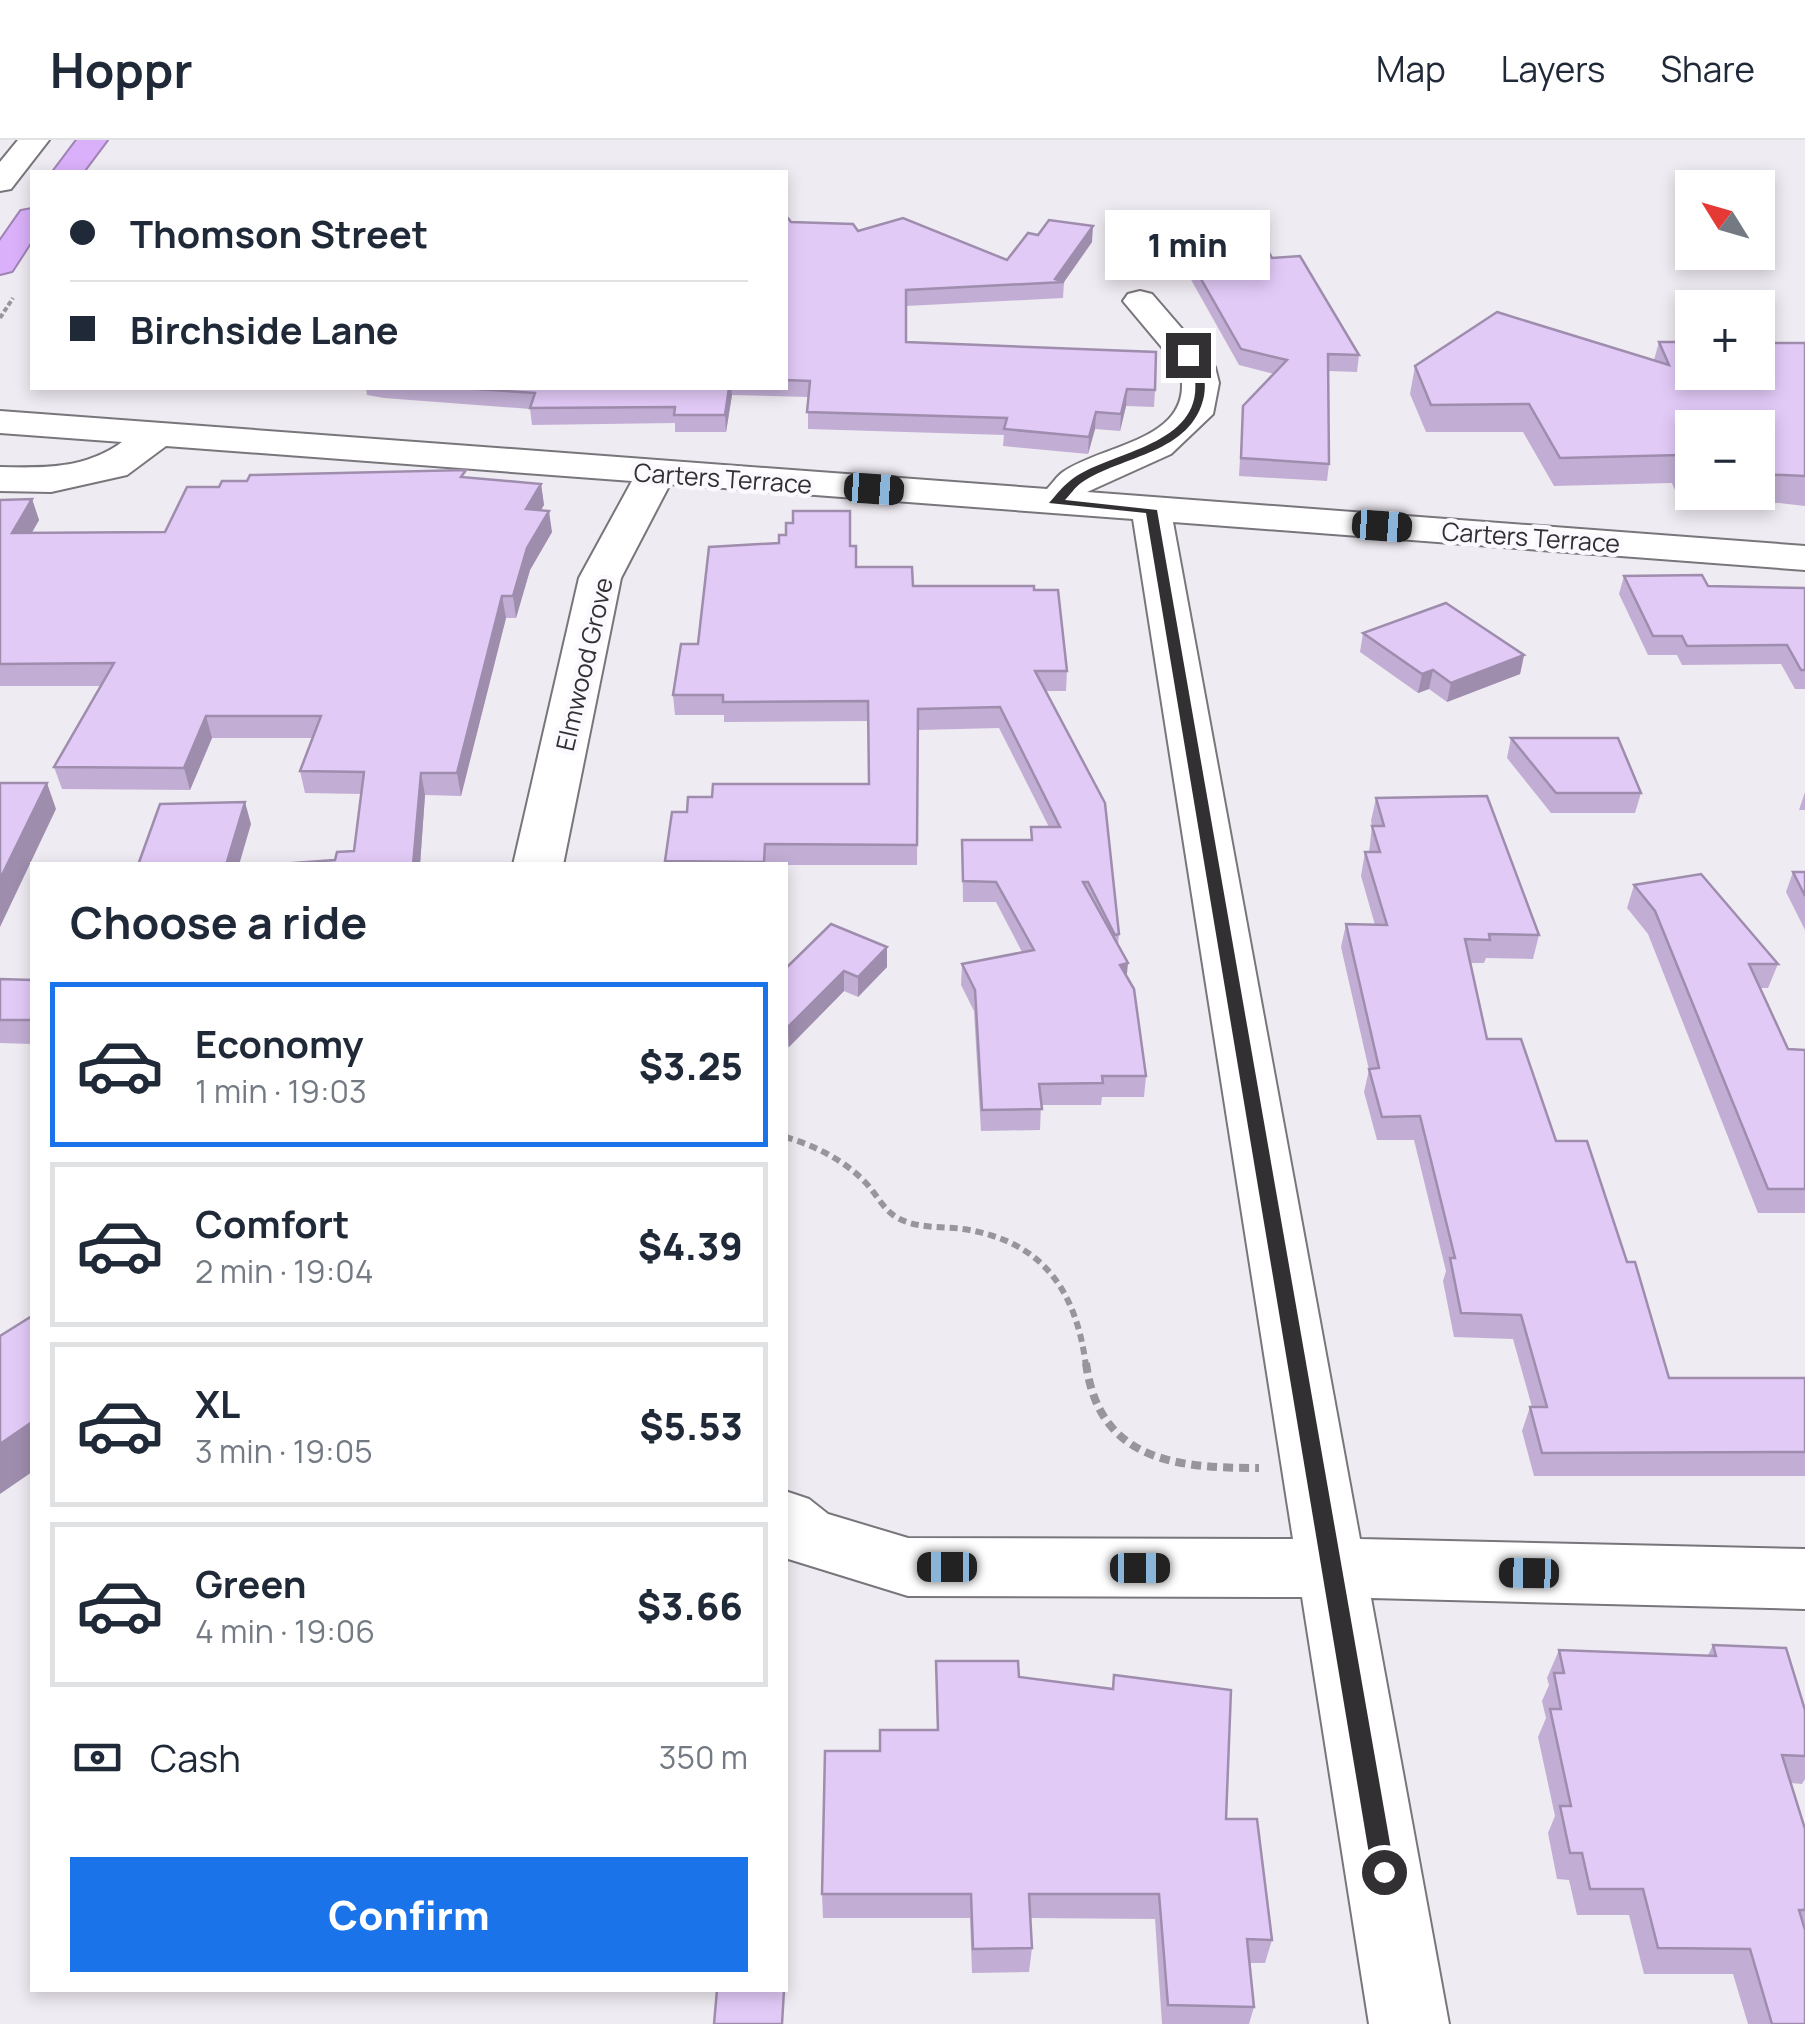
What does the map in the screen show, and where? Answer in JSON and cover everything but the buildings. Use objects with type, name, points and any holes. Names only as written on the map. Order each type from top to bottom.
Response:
[{"type":"highway","points":[[70,170],[92,140]]},
{"type":"highway","points":[[0,264],[21,217]]},
{"type":"street","points":[[0,182],[34,140]]},
{"type":"street","points":[[1055,503],[1077,480],[1158,446],[1195,414],[1201,383],[1197,368],[1140,301]]},
{"type":"street","name":"Carters Terrace","points":[[0,422],[1805,558]]},
{"type":"street","points":[[0,479],[51,480],[113,468],[158,434]]},
{"type":"street","name":"Elmwood Grove","points":[[539,862],[600,578],[656,473]]},
{"type":"street","points":[[1151,510],[1409,2024]]},
{"type":"street","points":[[788,1521],[807,1537],[908,1567],[1332,1568],[1805,1579]]},
{"type":"path","points":[[788,1139],[808,1143],[833,1159],[864,1182],[880,1204],[898,1219],[925,1227],[986,1232],[1022,1248],[1056,1278],[1072,1302],[1096,1406],[1115,1433],[1140,1454],[1176,1466],[1266,1468]]},
{"type":"route","points":[[1188,355],[1201,383],[1195,414],[1158,446],[1077,480],[1055,503],[1151,510],[1384,1872]]}]
